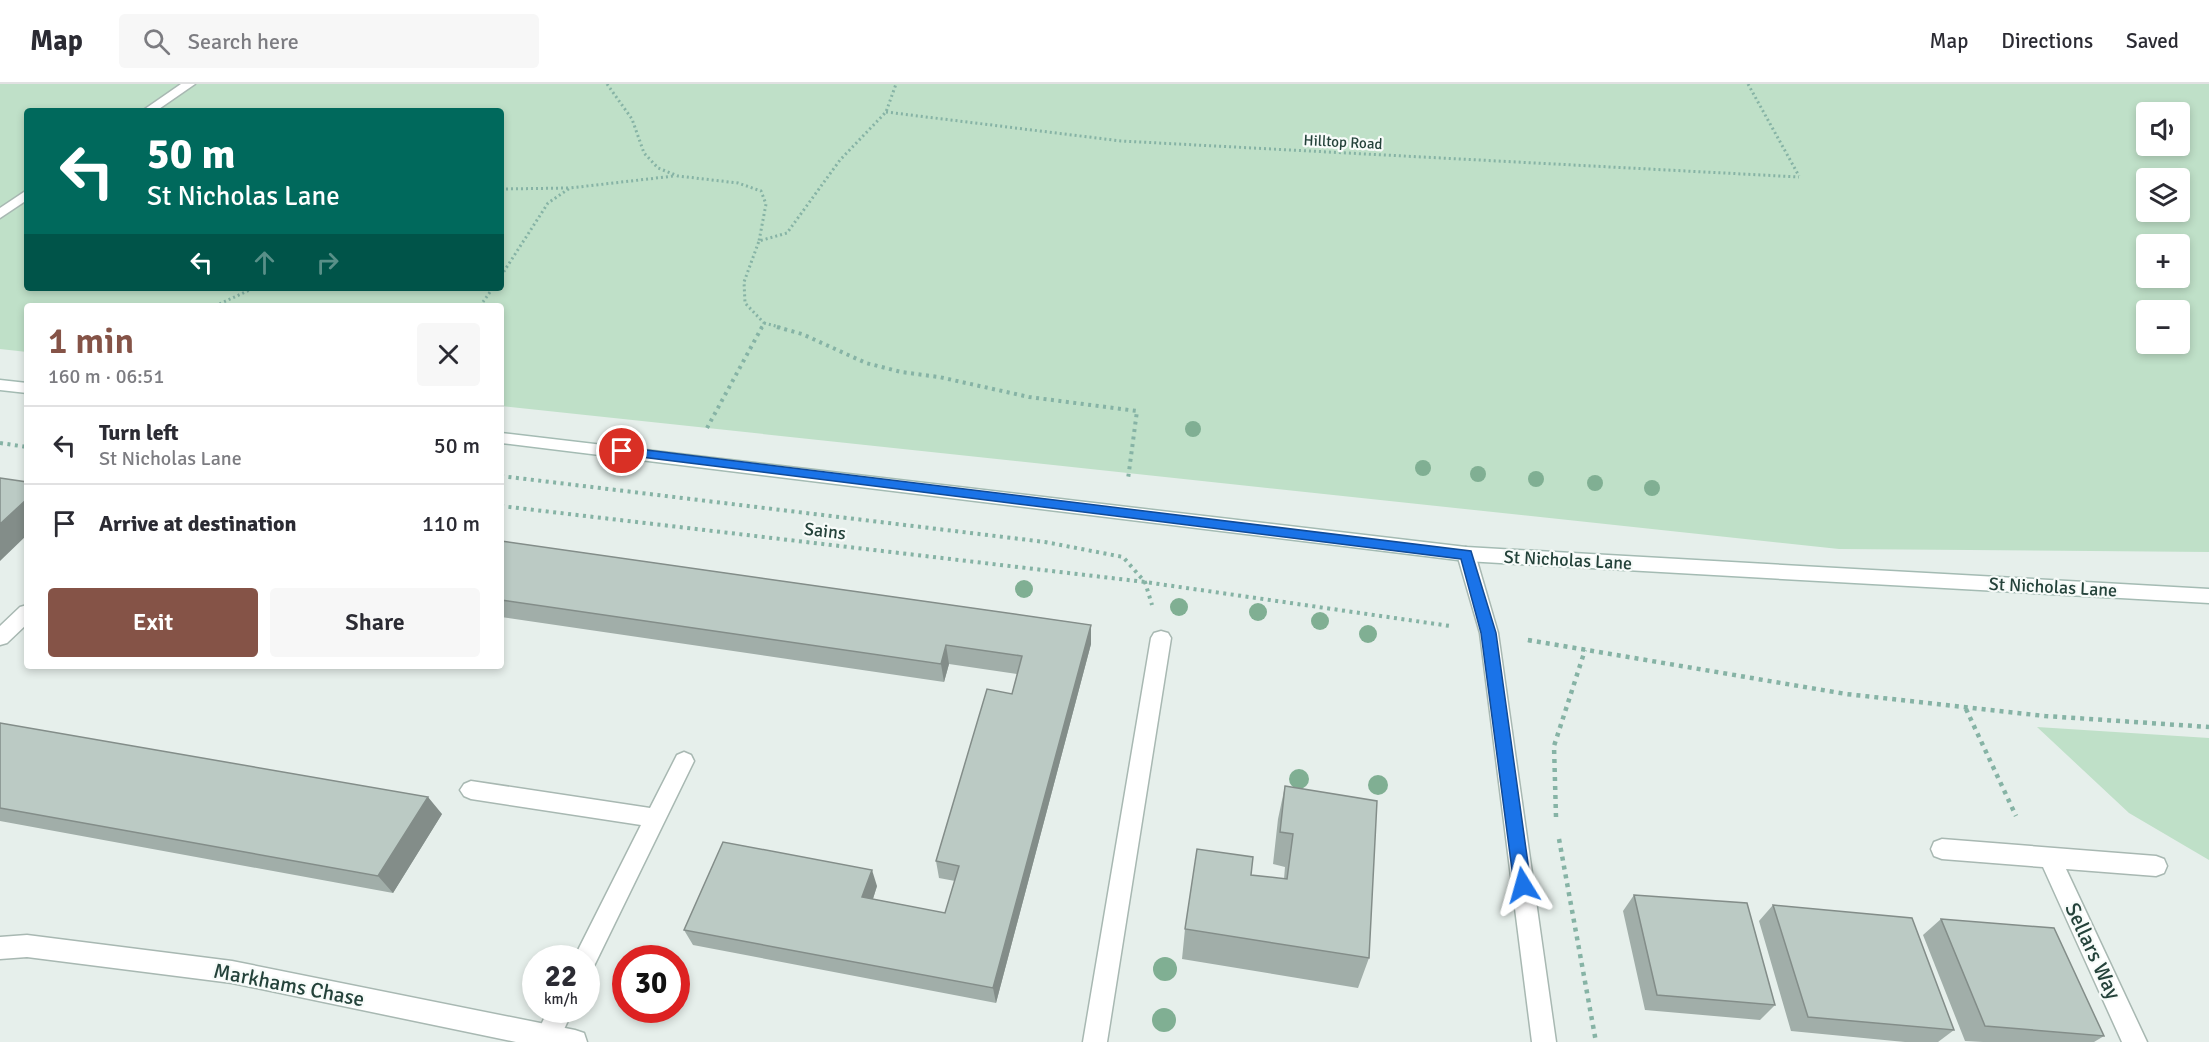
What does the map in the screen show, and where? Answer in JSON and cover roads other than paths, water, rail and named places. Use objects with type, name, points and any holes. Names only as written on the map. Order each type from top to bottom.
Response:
[{"type":"street","points":[[153,108],[189,84]]},
{"type":"street","points":[[0,214],[24,196]]},
{"type":"street","points":[[0,385],[24,388]]},
{"type":"street","name":"St Nicholas Lane","points":[[504,438],[1467,554],[2209,596]]},
{"type":"street","points":[[1467,554],[1489,633],[1544,1042]]},
{"type":"street","points":[[0,638],[24,615]]},
{"type":"street","points":[[1095,1042],[1161,638]]},
{"type":"street","points":[[592,945],[684,761]]},
{"type":"street","points":[[471,790],[656,818]]},
{"type":"street","points":[[1942,849],[2043,859],[2156,866]]},
{"type":"street","name":"Sellars Way","points":[[2043,859],[2135,1042]]},
{"type":"street","name":"Markhams Chase","points":[[0,948],[27,946],[232,972],[575,1042]]},
{"type":"street","points":[[547,1038],[554,1023]]}]
